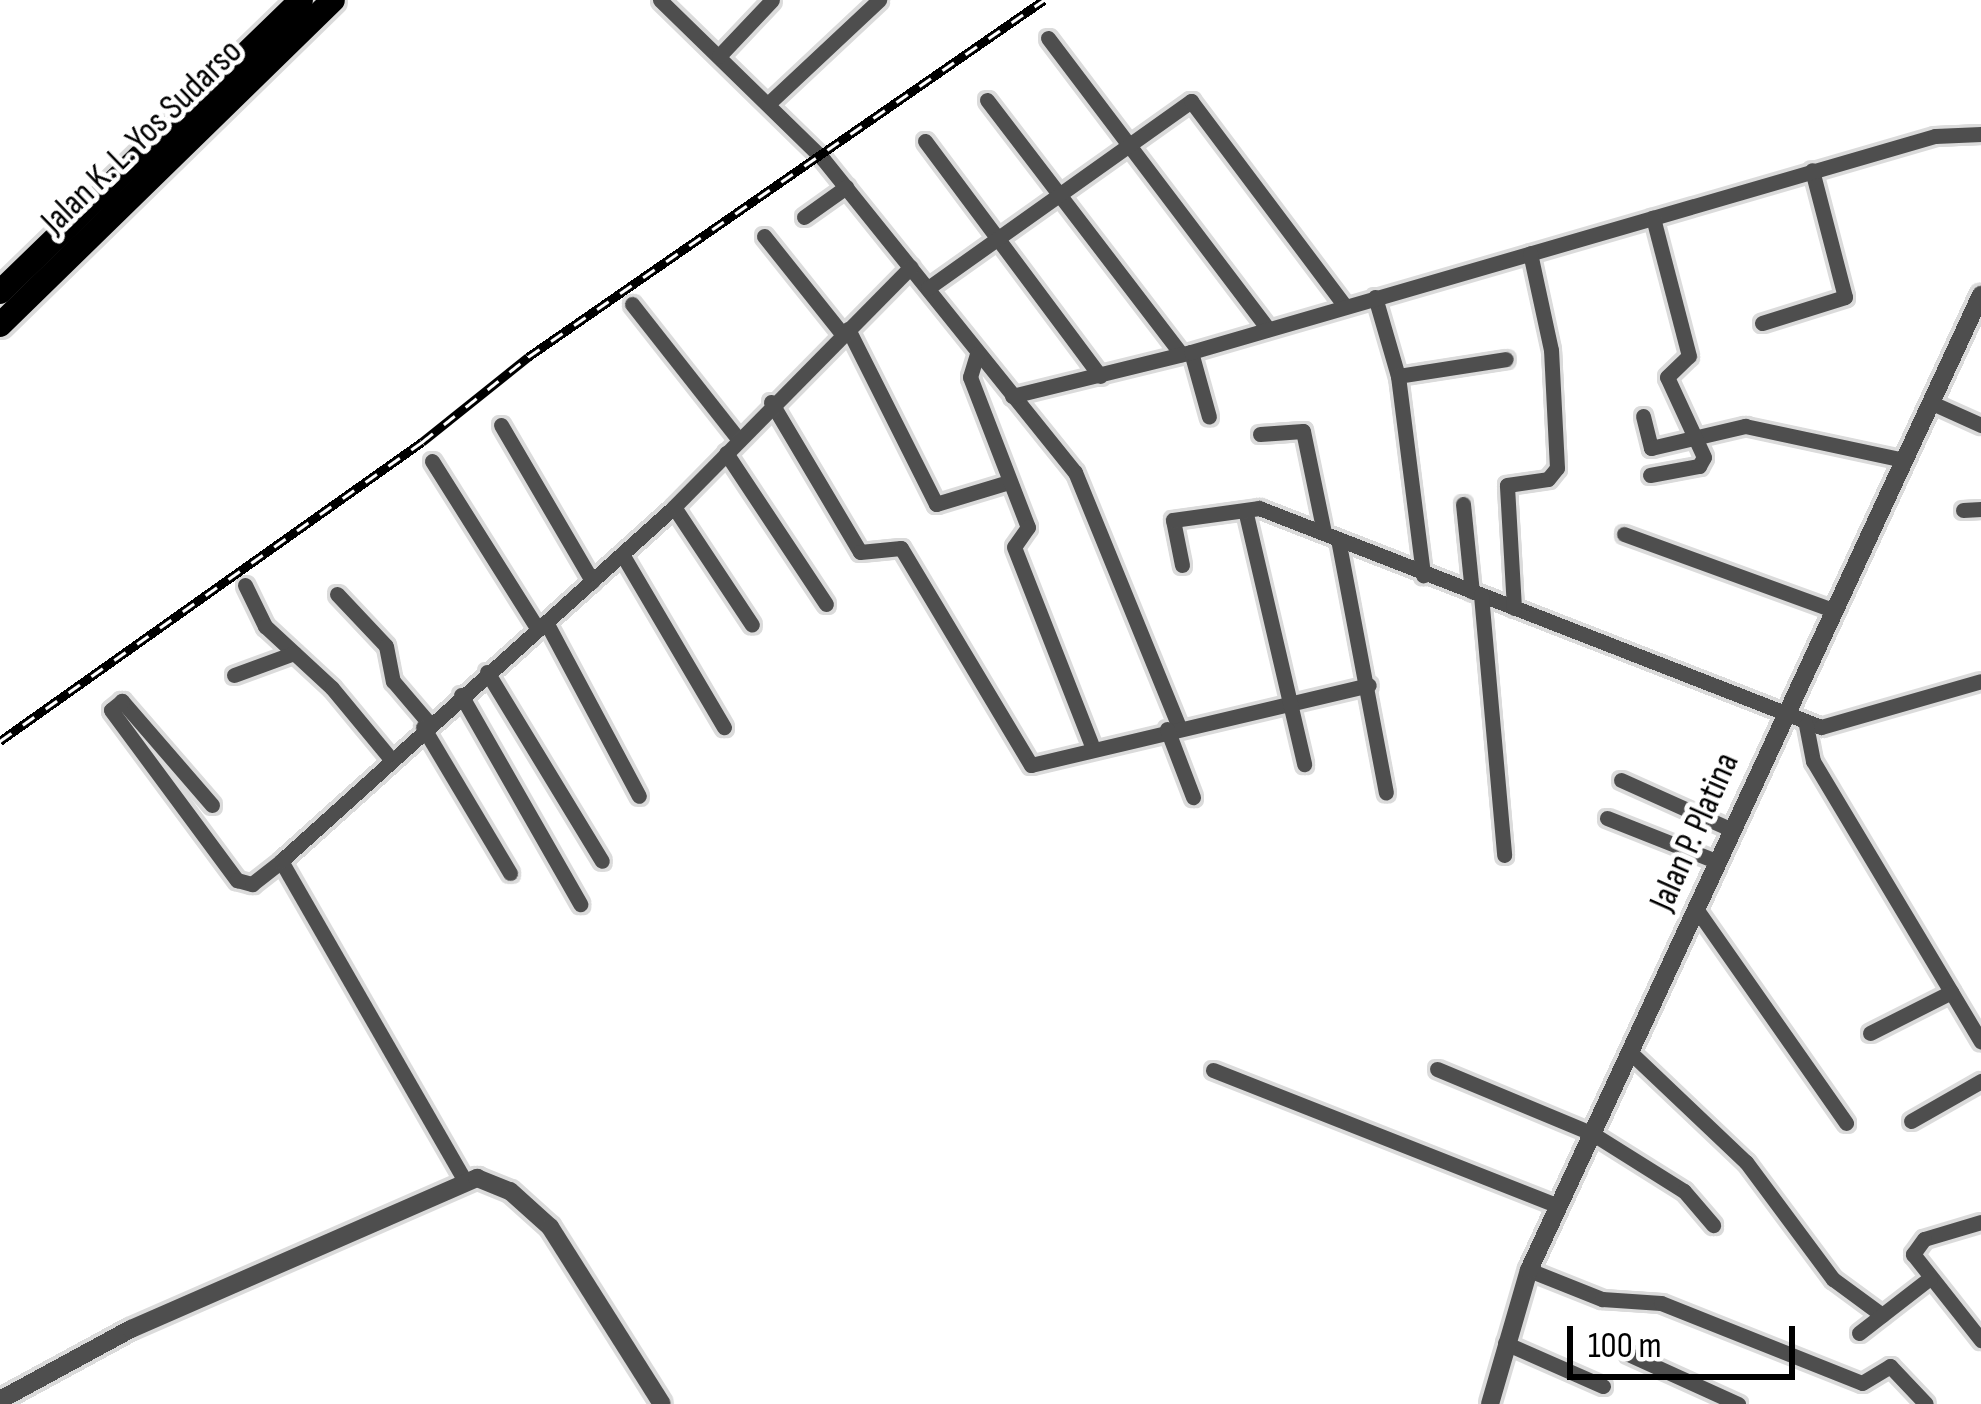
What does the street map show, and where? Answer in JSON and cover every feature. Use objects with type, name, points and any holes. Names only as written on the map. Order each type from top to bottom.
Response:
[{"type":"highway","name":"Jalan K. L. Yos Sudarso","points":[[0,292],[301,0]]},
{"type":"highway","name":"Jalan K. L. Yos Sudarso","points":[[0,325],[333,0]]},
{"type":"street","points":[[660,0],[770,103],[846,187],[1086,490],[1193,797]]},
{"type":"street","points":[[718,56],[772,0]]},
{"type":"street","points":[[770,103],[879,0]]},
{"type":"street","points":[[1048,38],[1268,329]]},
{"type":"street","points":[[987,100],[1186,353],[1209,417]]},
{"type":"street","points":[[928,288],[1191,101],[1345,306]]},
{"type":"street","points":[[1012,396],[1186,353],[1935,136],[1981,134]]},
{"type":"street","points":[[925,141],[1100,376]]},
{"type":"street","points":[[1762,323],[1845,296],[1812,170]]},
{"type":"street","points":[[804,218],[846,187]]},
{"type":"street","points":[[1650,475],[1699,466],[1698,435],[1667,377],[1689,356],[1653,218]]},
{"type":"street","points":[[764,236],[846,332],[935,504],[1009,482]]},
{"type":"street","points":[[1514,608],[1507,485],[1548,479],[1557,468],[1551,350],[1530,253]]},
{"type":"street","points":[[212,805],[122,701],[111,710],[237,880],[252,884],[388,757],[674,507],[771,402],[910,267]]},
{"type":"street","name":"Jalan P. Platina","points":[[1490,1404],[1529,1270],[1903,460],[1974,330],[1981,295]]},
{"type":"street","points":[[1376,297],[1399,376],[1423,575]]},
{"type":"street","points":[[632,304],[739,440]]},
{"type":"street","points":[[977,354],[970,377],[1028,527],[1013,547],[1093,749]]},
{"type":"street","points":[[1399,376],[1506,359]]},
{"type":"street","points":[[771,402],[860,552],[901,548],[1025,760],[1039,765],[1172,727],[1369,685]]},
{"type":"street","points":[[1932,403],[1981,425]]},
{"type":"street","points":[[1643,416],[1651,448],[1745,426],[1903,460]]},
{"type":"street","points":[[502,425],[592,580]]},
{"type":"street","points":[[1260,434],[1303,431],[1369,685],[1386,792]]},
{"type":"street","points":[[726,453],[826,604]]},
{"type":"street","points":[[432,461],[542,626],[640,796]]},
{"type":"street","points":[[1463,504],[1504,855]]},
{"type":"street","points":[[674,507],[752,626]]},
{"type":"street","points":[[1182,565],[1173,520],[1246,514],[1259,508],[1806,725],[1981,681]]},
{"type":"street","points":[[1963,510],[1981,509]]},
{"type":"street","points":[[1246,514],[1304,764]]},
{"type":"street","points":[[1624,534],[1833,610]]},
{"type":"street","points":[[622,554],[724,727]]},
{"type":"street","points":[[245,585],[265,626],[388,757]]},
{"type":"street","points":[[337,594],[386,646],[393,681],[425,725],[510,873]]},
{"type":"street","points":[[234,675],[294,653]]},
{"type":"street","points":[[487,672],[602,861]]},
{"type":"street","points":[[460,695],[580,904]]},
{"type":"street","points":[[1806,725],[1813,761],[1951,992],[1974,1015],[1981,1042]]},
{"type":"street","points":[[1621,780],[1732,830]]},
{"type":"street","points":[[1607,818],[1718,862]]},
{"type":"street","points":[[281,861],[465,1180]]},
{"type":"street","points":[[1697,910],[1846,1123]]},
{"type":"street","points":[[1870,1033],[1951,992]]},
{"type":"street","points":[[1632,1054],[1746,1162],[1833,1279],[1882,1315]]},
{"type":"street","points":[[1213,1070],[1559,1206]]},
{"type":"street","points":[[1437,1070],[1593,1134],[1684,1191],[1713,1226]]},
{"type":"street","points":[[1911,1121],[1981,1082]]},
{"type":"street","points":[[0,1400],[131,1328],[465,1180],[510,1191],[550,1227],[662,1404]]},
{"type":"street","points":[[1981,1222],[1917,1243],[1913,1254],[1974,1322],[1981,1340]]},
{"type":"street","points":[[1529,1270],[1602,1298],[1661,1303],[1862,1383],[1889,1366],[1926,1404]]},
{"type":"street","points":[[1858,1334],[1930,1278]]},
{"type":"street","points":[[1505,1342],[1604,1386]]},
{"type":"street","points":[[1628,1354],[1738,1404]]},
{"type":"railway","points":[[0,741],[422,442],[528,357],[1044,0]]}]
